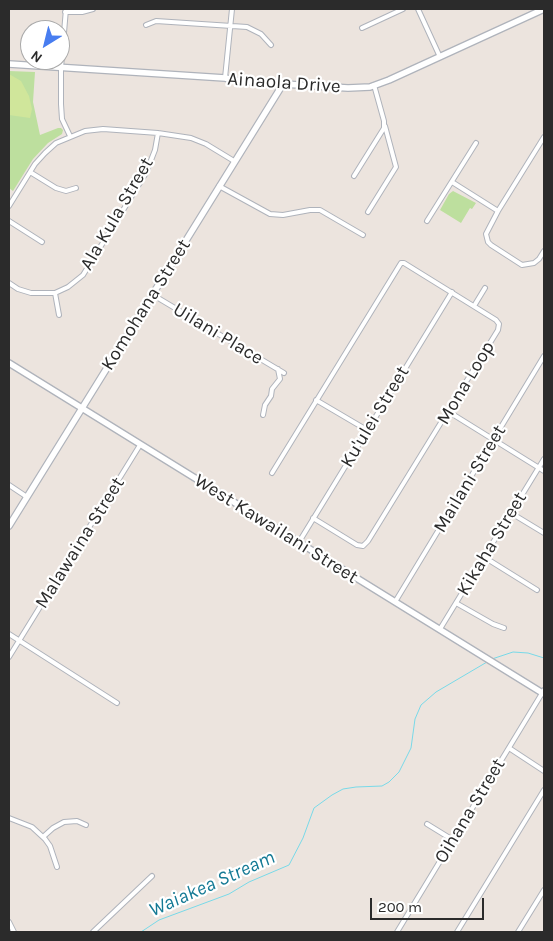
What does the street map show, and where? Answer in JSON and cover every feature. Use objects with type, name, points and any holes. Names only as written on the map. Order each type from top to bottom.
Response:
[{"type":"street","points":[[65,10],[82,12],[93,9]]},
{"type":"street","points":[[225,78],[232,25],[232,9]]},
{"type":"street","points":[[362,28],[403,9]]},
{"type":"street","points":[[418,9],[440,57]]},
{"type":"street","name":"Ainaola Drive","points":[[70,69],[348,88],[374,85],[389,80],[544,9]]},
{"type":"street","points":[[146,25],[156,21],[247,27],[254,30],[271,45]]},
{"type":"street","points":[[61,70],[62,119],[70,136]]},
{"type":"street","name":"Komohana Street","points":[[9,526],[283,84]]},
{"type":"street","points":[[368,212],[396,167],[374,85]]},
{"type":"street","points":[[354,176],[381,135],[384,124]]},
{"type":"street","points":[[9,206],[30,172],[45,153],[56,143],[86,131],[103,129],[158,133],[191,138],[206,144],[234,161]]},
{"type":"street","name":"Ala Kula Street","points":[[9,283],[31,294],[55,293],[68,287],[83,275],[146,173],[155,150],[158,133]]},
{"type":"street","points":[[544,137],[498,211],[486,234],[486,238],[491,245],[522,265],[534,263],[544,251]]},
{"type":"street","points":[[427,221],[476,143]]},
{"type":"street","points":[[30,172],[56,188],[66,191],[76,188]]},
{"type":"street","points":[[452,182],[498,211]]},
{"type":"street","points":[[219,186],[270,214],[283,215],[320,210],[363,235]]},
{"type":"street","points":[[9,221],[42,242]]},
{"type":"street","name":"Mona Loop","points":[[272,473],[402,263],[496,320],[499,324],[498,330],[368,541],[363,546],[357,545],[313,518]]},
{"type":"street","points":[[474,306],[485,288]]},
{"type":"street","name":"Ku'ulei Street","points":[[298,542],[452,292]]},
{"type":"street","points":[[55,293],[59,315]]},
{"type":"street","name":"Uilani Place","points":[[153,295],[284,373]]},
{"type":"street","name":"Mailani Street","points":[[395,602],[544,356]]},
{"type":"street","name":"West Kawailani Street","points":[[9,363],[544,692]]},
{"type":"street","points":[[262,415],[264,405],[271,396],[272,389],[280,379],[278,369]]},
{"type":"street","points":[[316,400],[367,430]]},
{"type":"street","points":[[448,412],[544,472]]},
{"type":"street","name":"Malawaina Street","points":[[9,657],[140,445]]},
{"type":"street","name":"Kikaha Street","points":[[440,629],[544,459]]},
{"type":"street","points":[[9,485],[27,496]]},
{"type":"street","points":[[511,513],[544,533]]},
{"type":"street","points":[[484,557],[537,590]]},
{"type":"street","points":[[456,603],[493,624],[504,628]]},
{"type":"street","points":[[9,634],[118,703]]},
{"type":"street","name":"Oihana Street","points":[[396,932],[544,692]]},
{"type":"street","points":[[509,748],[544,771]]},
{"type":"street","points":[[456,932],[544,790]]},
{"type":"street","points":[[9,818],[32,827],[44,837],[50,846],[57,867]]},
{"type":"street","points":[[44,837],[53,828],[64,822],[77,821],[86,824]]},
{"type":"street","points":[[427,824],[453,840]]},
{"type":"street","points":[[93,932],[152,876]]},
{"type":"street","points":[[518,932],[543,894]]},
{"type":"street","points":[[9,922],[14,932]]},
{"type":"green space","points":[[9,71],[35,72],[33,102],[40,135],[58,128],[63,130],[62,134],[48,143],[33,159],[13,191],[9,188]]},
{"type":"green space","points":[[9,74],[21,81],[29,96],[32,109],[30,118],[9,115]]},
{"type":"green space","points":[[453,191],[476,203],[472,209],[470,208],[461,223],[440,210],[449,194]]},
{"type":"waterway","name":"Waiakea Stream","points":[[492,659],[513,652],[528,653],[544,658]]},
{"type":"waterway","name":"Waiakea Stream","points":[[141,932],[159,920],[229,894],[249,882],[289,865],[303,838],[314,808],[343,789],[382,786],[389,782],[399,772],[411,748],[415,719],[421,705],[436,692],[487,662]]}]
